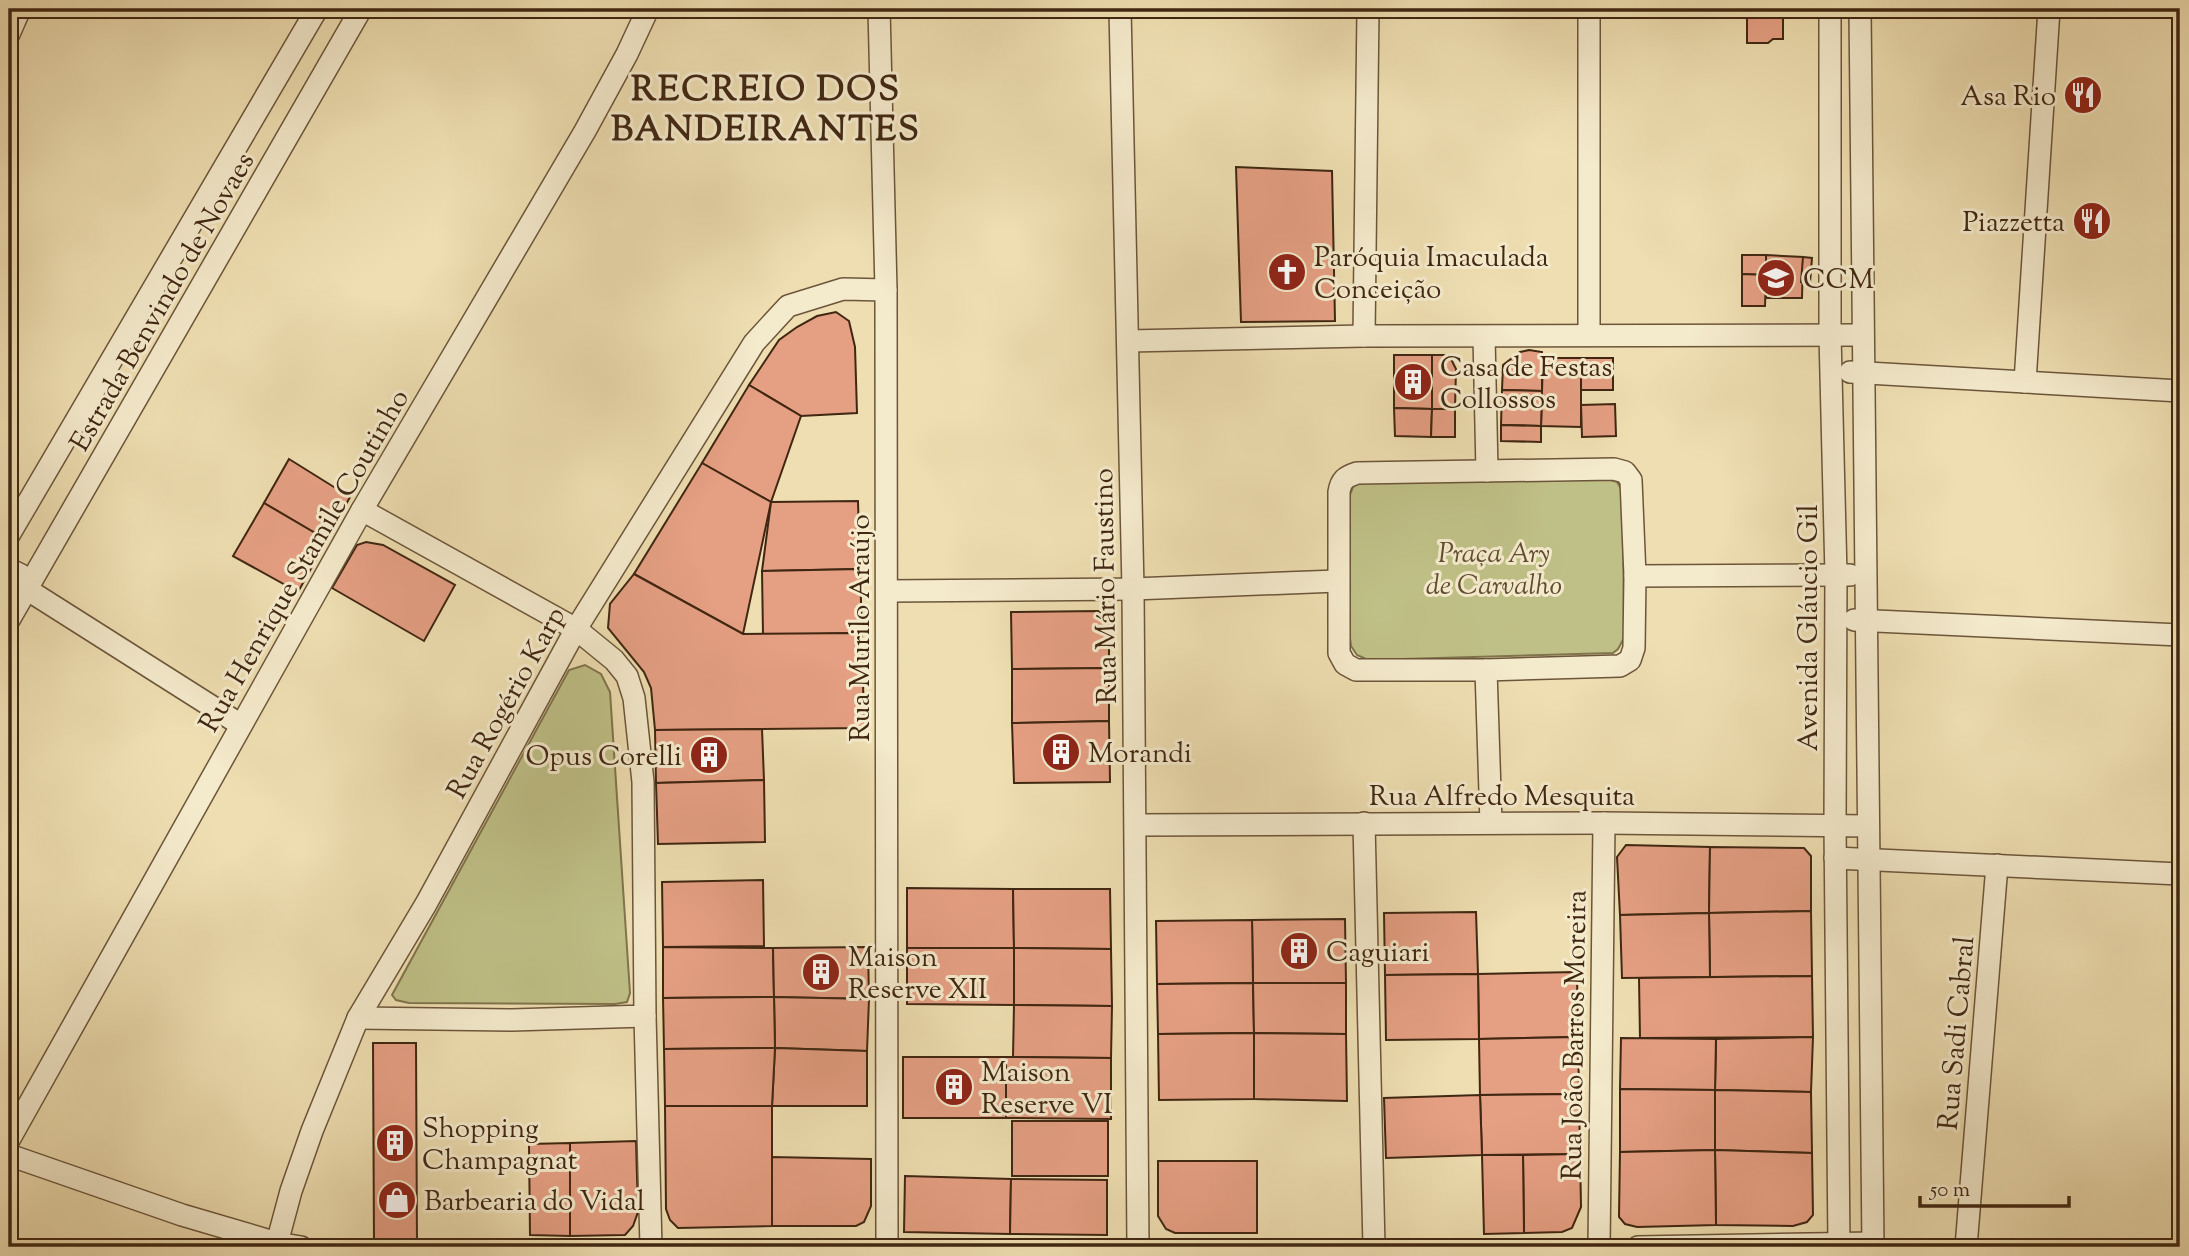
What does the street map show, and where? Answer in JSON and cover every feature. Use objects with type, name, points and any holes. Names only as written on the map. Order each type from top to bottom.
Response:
[{"type":"street","points":[[9,34],[20,9]]},
{"type":"street","name":"Estrada Benvindo de Novaes","points":[[9,535],[317,9]]},
{"type":"street","name":"Estrada Benvindo de Novaes","points":[[11,613],[27,590],[361,9]]},
{"type":"street","name":"Rua Henrique Stamile Coutinho","points":[[9,1140],[362,510],[585,131],[628,54],[648,9]]},
{"type":"street","name":"Rua Murilo Araújo","points":[[878,9],[886,290],[887,1247]]},
{"type":"street","name":"Rua Mário Faustino","points":[[1121,9],[1133,589],[1138,1247]]},
{"type":"street","points":[[1364,336],[1368,9]]},
{"type":"street","points":[[1589,9],[1589,335]]},
{"type":"street","name":"Avenida Gláucio Gil","points":[[1830,9],[1830,335],[1836,575],[1835,858],[1839,1245]]},
{"type":"street","name":"Avenida Gláucio Gil","points":[[1860,9],[1873,1245]]},
{"type":"street","points":[[2025,382],[2049,9]]},
{"type":"street","name":"Rua Rogério Karp","points":[[277,1243],[291,1191],[312,1131],[358,1018],[426,904],[576,629],[754,343],[788,306],[843,289],[886,290]]},
{"type":"street","points":[[1128,341],[1364,336],[1862,335]]},
{"type":"street","points":[[1484,337],[1487,471]]},
{"type":"street","points":[[1831,372],[2180,391]]},
{"type":"street","points":[[1614,469],[1625,472],[1631,480],[1635,576],[1634,648],[1629,660],[1620,666],[1356,670],[1345,664],[1339,653],[1337,580],[1340,484],[1345,478],[1357,474],[1614,469]]},
{"type":"street","points":[[362,510],[576,629],[614,660],[627,676],[635,698],[643,782],[645,1016],[652,1247]]},
{"type":"street","points":[[9,569],[21,575],[27,590],[240,725]]},
{"type":"street","points":[[1635,576],[1866,574]]},
{"type":"street","points":[[888,591],[1133,589],[1337,580]]},
{"type":"street","points":[[1836,620],[1866,619],[2180,635]]},
{"type":"street","points":[[1486,670],[1491,823]]},
{"type":"street","points":[[1364,823],[1374,1247]]},
{"type":"street","name":"Rua Alfredo Mesquita","points":[[1136,825],[1604,823],[1868,826]]},
{"type":"street","name":"Rua João Barros Moreira","points":[[1599,1247],[1604,823]]},
{"type":"street","points":[[1835,858],[2180,874]]},
{"type":"street","name":"Rua Sadi Cabral","points":[[1966,1247],[1997,865]]},
{"type":"street","points":[[358,1018],[513,1020],[645,1016]]},
{"type":"street","points":[[9,1155],[182,1216],[277,1243],[301,1247]]},
{"type":"street","points":[[1638,1247],[1873,1245]]},
{"type":"green space","name":"Praça Ary de Carvalho","points":[[1605,478],[1617,482],[1623,492],[1624,638],[1613,653],[1368,660],[1357,655],[1351,646],[1348,623],[1348,500],[1353,487],[1361,481]]},
{"type":"green space","points":[[585,665],[601,674],[610,692],[630,993],[627,1002],[409,1003],[396,1000],[392,995],[569,670]]},
{"type":"building","points":[[1747,9],[1783,9],[1783,39],[1773,39],[1768,43],[1747,43]]},
{"type":"building","points":[[1916,9],[1945,9],[1944,16],[1916,12]]},
{"type":"building","name":"Paróquia Imaculada Conceição","points":[[1236,167],[1332,171],[1335,321],[1241,322]]},
{"type":"building","points":[[1742,255],[1766,255],[1766,275],[1742,274]]},
{"type":"building","points":[[1766,255],[1803,257],[1802,298],[1766,298]]},
{"type":"building","points":[[1803,257],[1812,258],[1810,283],[1801,282]]},
{"type":"building","points":[[1742,274],[1766,275],[1765,306],[1742,306]]},
{"type":"building","points":[[836,312],[849,321],[855,347],[857,413],[801,416],[749,385],[779,340],[817,316]]},
{"type":"building","points":[[1520,352],[1542,352],[1542,391],[1502,390],[1503,365]]},
{"type":"building","name":"Casa de Festas Collossos","points":[[1394,355],[1432,355],[1432,409],[1394,408]]},
{"type":"building","points":[[1432,355],[1444,355],[1451,359],[1456,369],[1455,409],[1432,409]]},
{"type":"building","points":[[1543,358],[1581,358],[1581,427],[1541,426]]},
{"type":"building","points":[[1581,358],[1613,358],[1613,390],[1581,390]]},
{"type":"building","points":[[749,385],[801,416],[771,502],[702,463]]},
{"type":"building","points":[[1502,390],[1542,391],[1541,426],[1501,425]]},
{"type":"building","points":[[1615,404],[1616,436],[1582,437],[1581,405]]},
{"type":"building","points":[[1394,408],[1432,409],[1431,437],[1395,436]]},
{"type":"building","points":[[1432,409],[1455,409],[1455,437],[1431,437]]},
{"type":"building","points":[[1501,425],[1541,426],[1541,442],[1501,441]]},
{"type":"building","points":[[289,459],[350,497],[327,540],[264,503]]},
{"type":"building","points":[[702,463],[771,502],[743,634],[634,574]]},
{"type":"building","points":[[858,501],[860,569],[762,571],[771,502]]},
{"type":"building","points":[[264,503],[327,540],[298,592],[233,556]]},
{"type":"building","points":[[366,542],[383,545],[455,585],[424,641],[332,588],[357,545]]},
{"type":"building","points":[[860,569],[862,633],[763,635],[762,571]]},
{"type":"building","points":[[634,574],[743,634],[862,633],[864,728],[655,730],[651,688],[644,672],[608,628],[610,604]]},
{"type":"building","points":[[1098,611],[1109,624],[1109,668],[1012,669],[1011,612]]},
{"type":"building","points":[[1109,668],[1109,721],[1012,723],[1012,669]]},
{"type":"building","name":"Morandi","points":[[1109,721],[1110,782],[1014,783],[1012,723]]},
{"type":"building","name":"Opus Corelli","points":[[762,729],[764,780],[656,783],[655,730]]},
{"type":"building","points":[[764,780],[765,842],[658,844],[656,783]]},
{"type":"building","points":[[1626,845],[1710,847],[1709,913],[1620,915],[1617,857]]},
{"type":"building","points":[[1710,847],[1804,848],[1811,856],[1811,911],[1709,913]]},
{"type":"building","points":[[763,880],[764,946],[663,947],[662,882]]},
{"type":"building","points":[[907,888],[1013,889],[1014,948],[907,948]]},
{"type":"building","points":[[1013,889],[1110,889],[1111,949],[1014,948]]},
{"type":"building","points":[[1811,911],[1812,976],[1710,977],[1709,913]]},
{"type":"building","points":[[1476,912],[1478,974],[1385,975],[1384,913]]},
{"type":"building","points":[[1709,913],[1710,977],[1622,978],[1620,915]]},
{"type":"building","name":"Caguiari","points":[[1345,919],[1346,983],[1253,983],[1252,920]]},
{"type":"building","points":[[1252,920],[1253,983],[1157,984],[1156,921]]},
{"type":"building","points":[[663,947],[773,948],[774,997],[663,998]]},
{"type":"building","name":"Maison Reserve XII","points":[[868,947],[869,999],[774,997],[773,948]]},
{"type":"building","points":[[907,948],[1014,948],[1014,1005],[907,1004]]},
{"type":"building","points":[[1014,948],[1111,949],[1112,1006],[1014,1005]]},
{"type":"building","points":[[1577,972],[1578,1037],[1479,1039],[1478,974]]},
{"type":"building","points":[[1478,974],[1479,1039],[1386,1040],[1385,975]]},
{"type":"building","points":[[1812,976],[1813,1037],[1640,1038],[1639,978]]},
{"type":"building","points":[[1253,983],[1254,1033],[1158,1034],[1157,984]]},
{"type":"building","points":[[1253,983],[1346,983],[1346,1034],[1254,1033]]},
{"type":"building","points":[[774,997],[869,999],[867,1051],[775,1048]]},
{"type":"building","points":[[774,997],[775,1048],[664,1049],[663,998]]},
{"type":"building","points":[[1014,1005],[1112,1006],[1111,1058],[1013,1057]]},
{"type":"building","points":[[1254,1033],[1254,1099],[1159,1100],[1158,1034]]},
{"type":"building","points":[[1254,1033],[1346,1034],[1347,1101],[1254,1099]]},
{"type":"building","points":[[1578,1037],[1579,1094],[1480,1095],[1479,1039]]},
{"type":"building","points":[[1813,1037],[1811,1092],[1715,1090],[1716,1039]]},
{"type":"building","points":[[1621,1038],[1716,1039],[1715,1090],[1620,1089]]},
{"type":"building","name":"Shopping Champagnat","points":[[373,1043],[416,1043],[417,1244],[374,1244]]},
{"type":"building","points":[[775,1048],[867,1051],[867,1106],[772,1106]]},
{"type":"building","points":[[775,1048],[772,1106],[665,1106],[664,1049]]},
{"type":"building","name":"Maison Reserve VI","points":[[903,1057],[1006,1057],[1006,1118],[903,1118]]},
{"type":"building","points":[[1006,1057],[1111,1058],[1111,1119],[1006,1118]]},
{"type":"building","points":[[1620,1089],[1715,1090],[1715,1150],[1620,1152]]},
{"type":"building","points":[[1715,1090],[1811,1092],[1812,1153],[1715,1150]]},
{"type":"building","points":[[1579,1094],[1580,1154],[1482,1155],[1480,1095]]},
{"type":"building","points":[[1480,1095],[1482,1155],[1386,1158],[1384,1098]]},
{"type":"building","points":[[665,1106],[772,1106],[772,1226],[678,1228],[670,1220],[666,1209]]},
{"type":"building","points":[[1012,1121],[1108,1121],[1108,1176],[1012,1176]]},
{"type":"building","points":[[636,1141],[638,1212],[633,1226],[625,1235],[570,1236],[570,1143]]},
{"type":"building","points":[[570,1143],[570,1236],[530,1235],[529,1144]]},
{"type":"building","points":[[1715,1150],[1812,1153],[1813,1215],[1807,1222],[1793,1226],[1716,1225]]},
{"type":"building","points":[[1715,1150],[1716,1225],[1637,1227],[1625,1224],[1619,1217],[1620,1152]]},
{"type":"building","points":[[1580,1154],[1581,1207],[1572,1228],[1562,1232],[1524,1233],[1523,1155]]},
{"type":"building","points":[[1482,1155],[1523,1155],[1524,1233],[1484,1234]]},
{"type":"building","points":[[772,1157],[871,1159],[871,1206],[864,1222],[856,1226],[772,1226]]},
{"type":"building","points":[[1158,1161],[1257,1161],[1257,1233],[1175,1233],[1166,1229],[1158,1216]]},
{"type":"building","points":[[905,1176],[1011,1179],[1010,1234],[904,1232]]},
{"type":"building","points":[[1011,1179],[1107,1180],[1107,1235],[1010,1234]]},
{"type":"place","name":"Asa Rio","points":[[2083,95]]},
{"type":"place","name":"Piazzetta","points":[[2092,221]]},
{"type":"place","name":"Paróquia Imaculada Conceição","points":[[1287,272]]},
{"type":"place","name":"CCM","points":[[1776,278]]},
{"type":"place","name":"Casa de Festas Collossos","points":[[1413,382]]},
{"type":"place","name":"Morandi","points":[[1061,752]]},
{"type":"place","name":"Opus Corelli","points":[[709,755]]},
{"type":"place","name":"Caguiari","points":[[1299,951]]},
{"type":"place","name":"Maison Reserve XII","points":[[821,972]]},
{"type":"place","name":"Maison Reserve VI","points":[[954,1087]]},
{"type":"place","name":"Shopping Champagnat","points":[[395,1143]]},
{"type":"place","name":"Barbearia do Vidal","points":[[397,1200]]},
{"type":"district","name":"RECREIO DOS BANDEIRANTES","points":[[766,108]]}]
